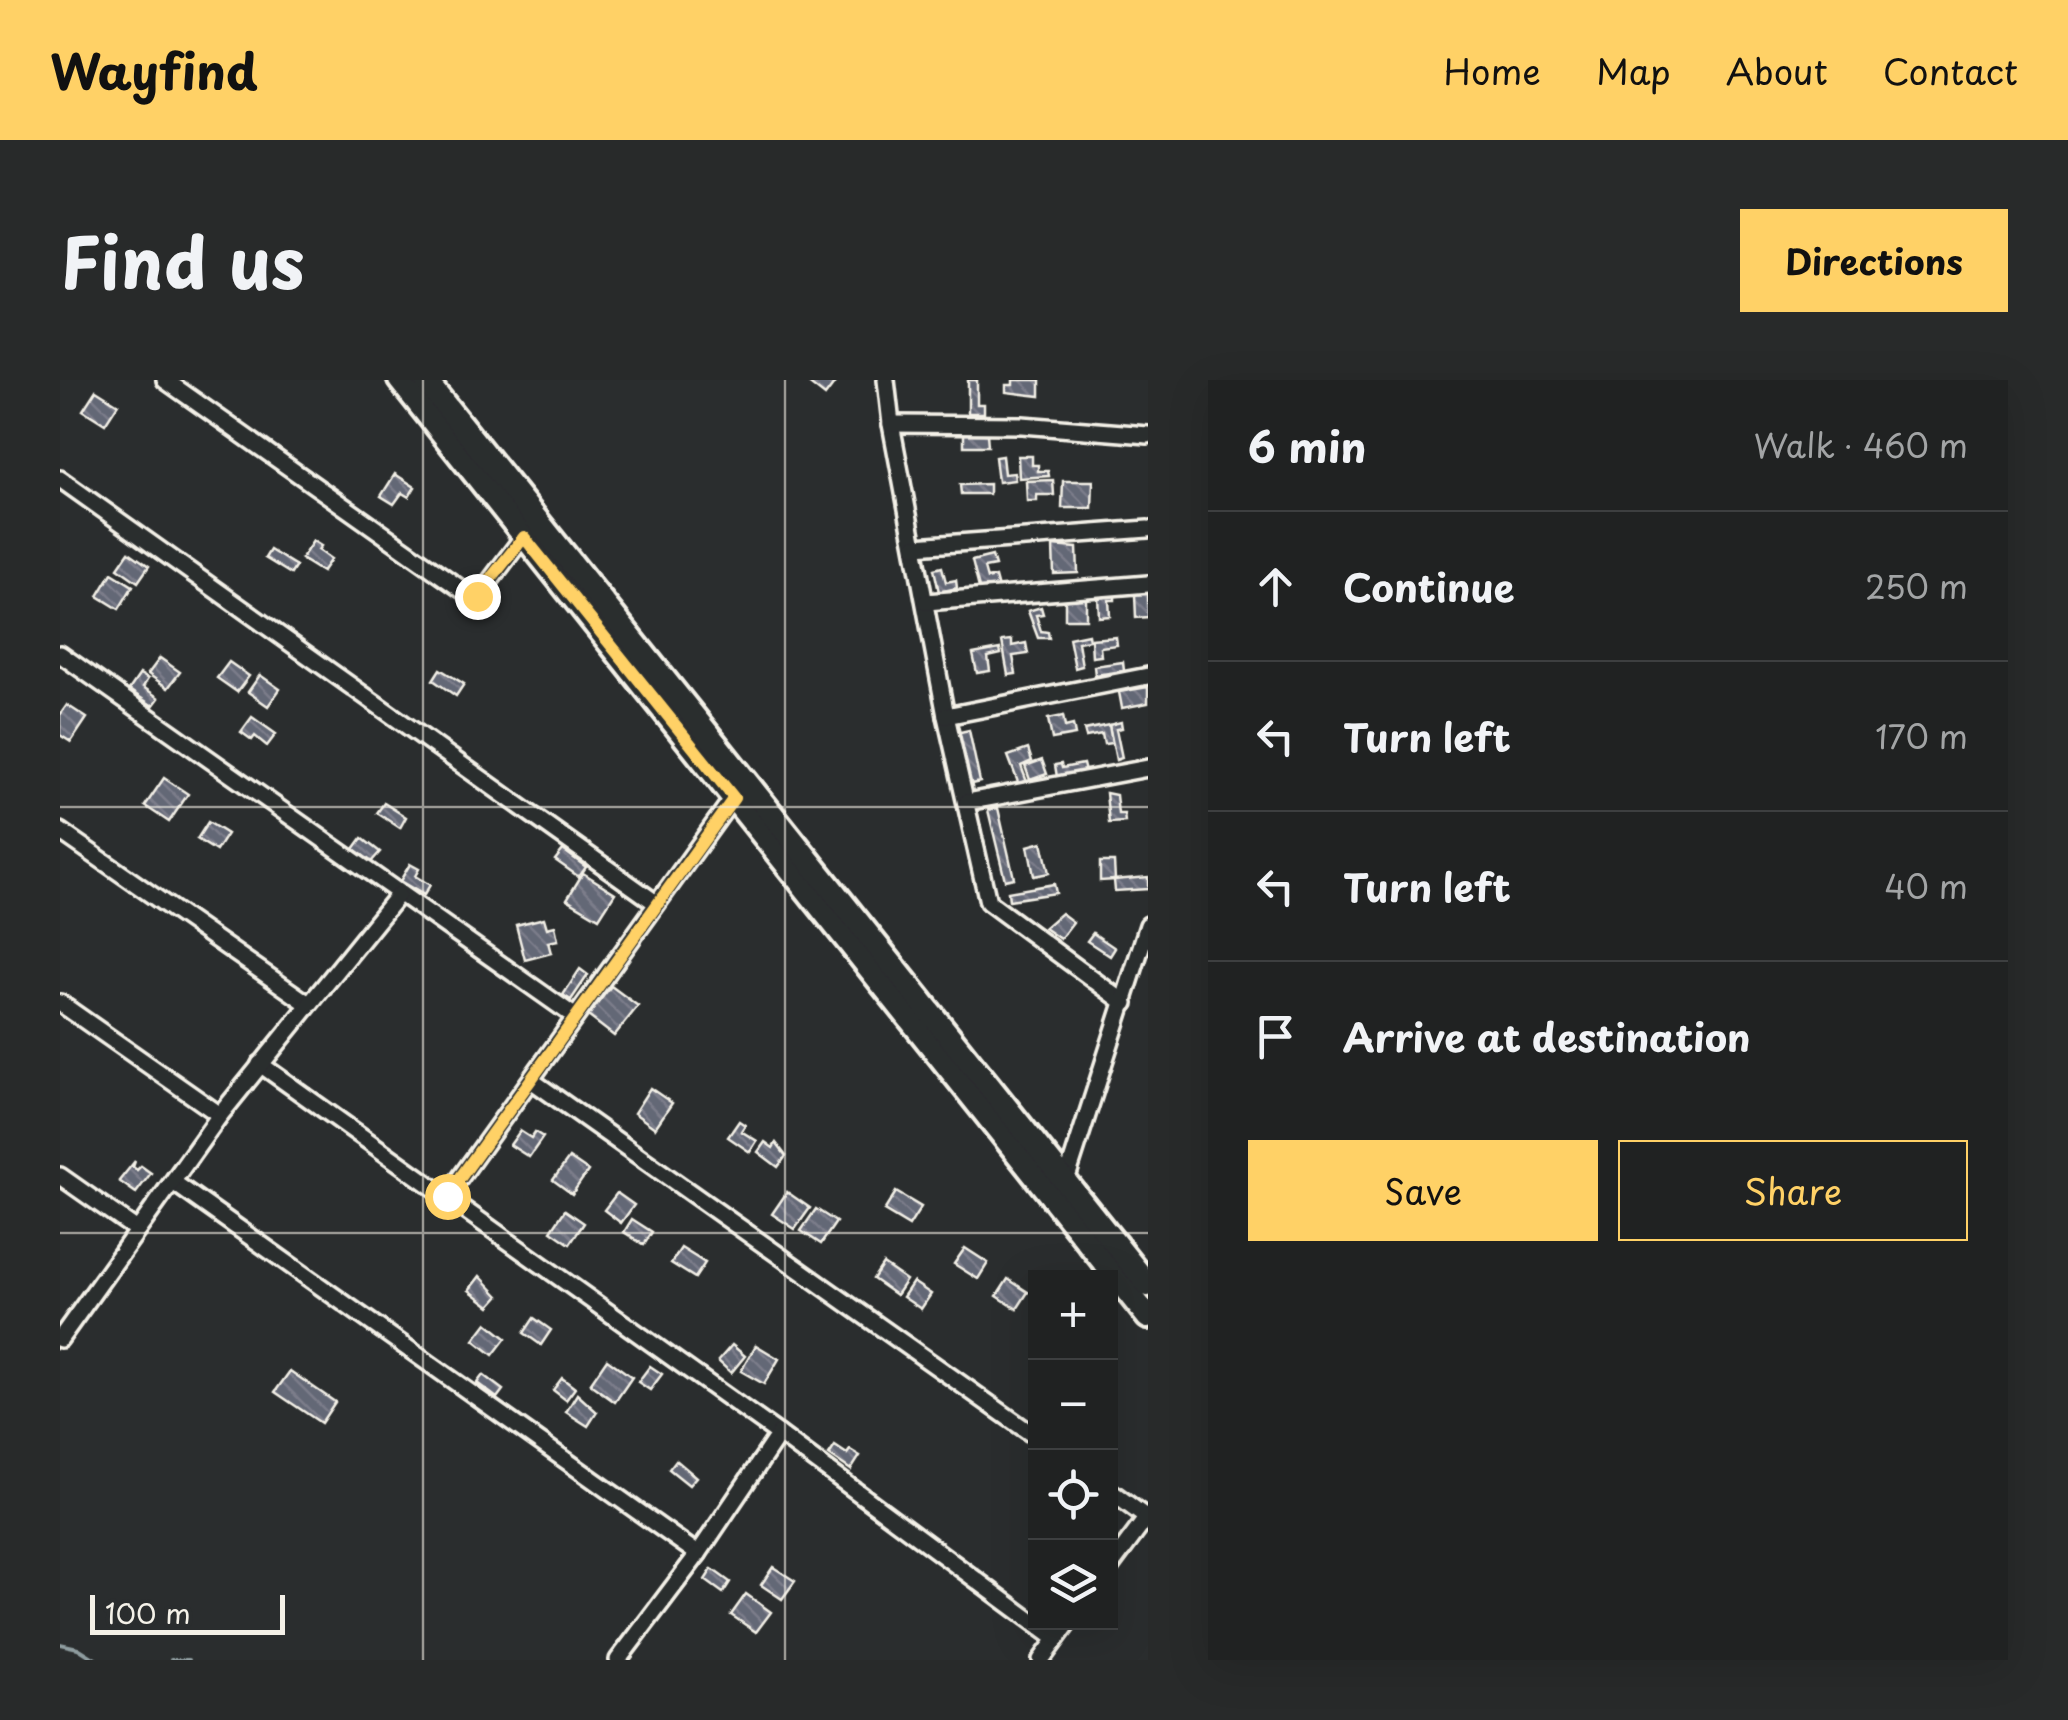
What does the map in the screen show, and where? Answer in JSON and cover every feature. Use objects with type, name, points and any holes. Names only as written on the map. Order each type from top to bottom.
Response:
[{"type":"main road","points":[[400,380],[734,798],[1062,1190],[1148,1285]]},
{"type":"main road","points":[[425,380],[1062,1190],[1148,1317]]},
{"type":"street","points":[[165,380],[471,596],[481,592],[524,537]]},
{"type":"street","points":[[886,380],[946,716],[988,902],[1125,1003]]},
{"type":"street","points":[[891,424],[1022,426],[1148,435]]},
{"type":"street","points":[[60,479],[656,903]]},
{"type":"street","points":[[915,546],[1148,529]]},
{"type":"street","points":[[926,602],[1148,584]]},
{"type":"street","points":[[60,654],[574,1016]]},
{"type":"street","points":[[946,716],[1148,676]]},
{"type":"street","points":[[966,802],[1148,768]]},
{"type":"street","points":[[447,1196],[734,798]]},
{"type":"street","points":[[60,831],[308,1003]]},
{"type":"street","points":[[60,1339],[220,1114],[398,895]]},
{"type":"street","points":[[1062,1190],[1125,1003],[1142,966],[1148,924]]},
{"type":"street","points":[[60,1003],[220,1114]]},
{"type":"street","points":[[260,1064],[779,1434],[1056,1639]]},
{"type":"street","points":[[531,1080],[1028,1431]]},
{"type":"street","points":[[60,1176],[137,1230]]},
{"type":"street","points":[[173,1182],[698,1554]]},
{"type":"street","points":[[618,1660],[698,1554],[779,1434]]},
{"type":"street","points":[[1118,1496],[1148,1517],[1118,1556]]},
{"type":"street","points":[[1042,1660],[1062,1630]]},
{"type":"building","points":[[808,380],[837,380],[825,396]]},
{"type":"building","points":[[968,380],[977,380],[977,404],[984,404],[984,413],[968,413]]},
{"type":"building","points":[[1013,380],[1040,380],[1040,396],[1006,392],[1006,385],[1013,385]]},
{"type":"building","points":[[96,390],[118,404],[105,424],[83,410]]},
{"type":"building","points":[[987,433],[988,446],[964,446],[964,434]]},
{"type":"building","points":[[1002,456],[1004,474],[1014,473],[1015,480],[998,482],[995,457]]},
{"type":"building","points":[[1018,456],[1032,456],[1032,465],[1038,465],[1038,471],[1048,471],[1049,476],[1019,478]]},
{"type":"building","points":[[395,474],[415,487],[409,497],[402,493],[394,504],[381,496]]},
{"type":"building","points":[[1053,480],[1054,495],[1037,495],[1037,501],[1027,501],[1026,481]]},
{"type":"building","points":[[1063,481],[1093,481],[1092,508],[1062,508]]},
{"type":"building","points":[[989,484],[989,494],[961,494],[960,485]]},
{"type":"building","points":[[313,541],[331,559],[322,572],[301,559]]},
{"type":"building","points":[[1053,546],[1077,548],[1078,573],[1054,574]]},
{"type":"building","points":[[270,550],[296,566],[291,574],[265,558]]},
{"type":"building","points":[[129,552],[149,566],[138,582],[118,568]]},
{"type":"building","points":[[992,556],[995,566],[984,568],[987,579],[995,577],[998,588],[980,592],[972,561]]},
{"type":"building","points":[[942,567],[946,582],[956,580],[957,588],[939,592],[934,569]]},
{"type":"building","points":[[112,573],[133,586],[119,609],[98,596]]},
{"type":"building","points":[[1135,594],[1148,594],[1148,617],[1136,618]]},
{"type":"building","points":[[1115,595],[1115,600],[1109,600],[1110,616],[1099,617],[1098,596]]},
{"type":"building","points":[[1086,596],[1086,619],[1065,619],[1065,597]]},
{"type":"building","points":[[1041,607],[1043,614],[1036,615],[1041,631],[1048,632],[1049,638],[1038,638],[1028,611]]},
{"type":"building","points":[[1088,634],[1089,640],[1078,642],[1082,666],[1075,668],[1069,638]]},
{"type":"building","points":[[1116,637],[1117,645],[1100,647],[1101,656],[1092,657],[1091,639]]},
{"type":"building","points":[[1012,640],[1012,646],[1026,643],[1028,654],[1013,656],[1016,674],[1008,675],[1002,641]]},
{"type":"building","points":[[1000,649],[1001,654],[988,657],[990,671],[977,673],[973,654]]},
{"type":"building","points":[[160,658],[180,672],[168,688],[148,674]]},
{"type":"building","points":[[229,662],[249,676],[237,692],[217,678]]},
{"type":"building","points":[[1123,662],[1124,671],[1095,675],[1094,666]]},
{"type":"building","points":[[440,669],[464,684],[456,696],[433,680]]},
{"type":"building","points":[[140,674],[148,679],[143,687],[159,698],[153,706],[129,690]]},
{"type":"building","points":[[260,675],[280,689],[268,706],[248,692]]},
{"type":"building","points":[[1148,687],[1148,703],[1122,708],[1119,692]]},
{"type":"building","points":[[67,705],[87,718],[71,742],[60,735],[60,715]]},
{"type":"building","points":[[1063,716],[1065,727],[1073,725],[1075,735],[1052,739],[1048,719]]},
{"type":"building","points":[[252,717],[276,734],[267,746],[255,736],[252,740],[241,732]]},
{"type":"building","points":[[1121,722],[1122,728],[1116,729],[1122,758],[1116,760],[1109,725]]},
{"type":"building","points":[[1109,725],[1112,743],[1104,744],[1102,734],[1086,737],[1084,730]]},
{"type":"building","points":[[969,730],[980,782],[967,785],[956,733]]},
{"type":"building","points":[[1028,749],[1032,761],[1021,766],[1027,782],[1019,785],[1008,756]]},
{"type":"building","points":[[1042,760],[1047,774],[1030,780],[1025,766]]},
{"type":"building","points":[[1061,764],[1062,768],[1083,764],[1085,772],[1057,777],[1055,765]]},
{"type":"building","points":[[164,778],[188,794],[169,822],[145,806]]},
{"type":"building","points":[[1106,793],[1116,795],[1118,814],[1124,814],[1125,822],[1109,823]]},
{"type":"building","points":[[384,803],[406,817],[400,828],[377,813]]},
{"type":"building","points":[[998,808],[1014,878],[1005,880],[988,810]]},
{"type":"building","points":[[208,822],[227,834],[216,851],[197,839]]},
{"type":"building","points":[[362,838],[380,852],[371,862],[354,849]]},
{"type":"building","points":[[1042,842],[1049,873],[1034,876],[1028,846]]},
{"type":"building","points":[[563,850],[586,867],[579,877],[555,860]]},
{"type":"building","points":[[1100,862],[1114,862],[1115,880],[1100,881]]},
{"type":"building","points":[[410,864],[419,869],[415,876],[430,885],[424,895],[400,881]]},
{"type":"building","points":[[583,873],[615,893],[599,918],[567,899]]},
{"type":"building","points":[[1148,877],[1148,889],[1115,891],[1114,880]]},
{"type":"building","points":[[1054,884],[1056,893],[1009,900],[1008,892]]},
{"type":"building","points":[[1061,913],[1073,922],[1060,939],[1044,928]]},
{"type":"building","points":[[544,918],[547,928],[555,926],[558,940],[548,942],[551,953],[525,960],[516,925]]},
{"type":"building","points":[[1093,933],[1115,948],[1110,956],[1087,941]]},
{"type":"building","points":[[580,969],[588,975],[571,1000],[563,995]]},
{"type":"building","points":[[611,986],[638,1006],[614,1036],[588,1016]]},
{"type":"building","points":[[650,1088],[672,1103],[655,1128],[634,1113]]},
{"type":"building","points":[[739,1121],[745,1125],[741,1131],[757,1141],[750,1152],[728,1137]]},
{"type":"building","points":[[520,1131],[531,1138],[535,1132],[543,1137],[529,1157],[510,1145]]},
{"type":"building","points":[[765,1142],[773,1148],[776,1143],[786,1156],[778,1167],[758,1152]]},
{"type":"building","points":[[569,1158],[588,1171],[572,1194],[553,1180]]},
{"type":"building","points":[[135,1161],[133,1167],[137,1170],[141,1166],[151,1173],[136,1193],[119,1181]]},
{"type":"building","points":[[787,1192],[810,1208],[795,1229],[772,1214]]},
{"type":"building","points":[[896,1192],[921,1207],[909,1226],[884,1211]]},
{"type":"building","points":[[617,1193],[634,1205],[621,1223],[604,1210]]},
{"type":"building","points":[[816,1209],[836,1222],[821,1244],[801,1231]]},
{"type":"building","points":[[565,1210],[584,1223],[570,1244],[551,1231]]},
{"type":"building","points":[[632,1219],[652,1232],[644,1245],[624,1232]]},
{"type":"building","points":[[681,1248],[705,1263],[695,1278],[671,1263]]},
{"type":"building","points":[[965,1248],[988,1263],[978,1279],[954,1264]]},
{"type":"building","points":[[883,1264],[906,1280],[896,1295],[873,1279]]},
{"type":"building","points":[[480,1276],[499,1296],[490,1306],[469,1290]]},
{"type":"building","points":[[1008,1279],[1028,1292],[1017,1309],[997,1296]]},
{"type":"building","points":[[913,1282],[931,1294],[921,1309],[903,1297]]},
{"type":"building","points":[[534,1318],[551,1330],[541,1345],[524,1333]]},
{"type":"building","points":[[487,1323],[506,1338],[493,1355],[474,1340]]},
{"type":"building","points":[[732,1345],[745,1356],[731,1373],[718,1361]]},
{"type":"building","points":[[756,1345],[779,1359],[764,1384],[741,1371]]},
{"type":"building","points":[[607,1359],[632,1377],[615,1402],[590,1384]]},
{"type":"building","points":[[650,1366],[662,1374],[650,1390],[638,1382]]},
{"type":"building","points":[[290,1371],[335,1402],[321,1423],[275,1392]]},
{"type":"building","points":[[483,1375],[503,1390],[497,1398],[477,1383]]},
{"type":"building","points":[[562,1378],[575,1388],[566,1400],[553,1390]]},
{"type":"building","points":[[577,1394],[597,1412],[588,1426],[566,1412]]},
{"type":"building","points":[[835,1446],[860,1456],[851,1470],[829,1455]]},
{"type":"building","points":[[676,1460],[696,1477],[689,1485],[669,1469]]},
{"type":"building","points":[[773,1567],[795,1581],[782,1599],[761,1585]]},
{"type":"building","points":[[712,1569],[730,1582],[723,1593],[705,1580]]},
{"type":"building","points":[[746,1594],[771,1612],[756,1632],[731,1615]]},
{"type":"waterway","points":[[60,1644],[78,1648],[97,1660]]},
{"type":"waterway","points":[[171,1660],[189,1660]]},
{"type":"route","points":[[447,1196],[734,798],[524,537],[477,596]]}]
